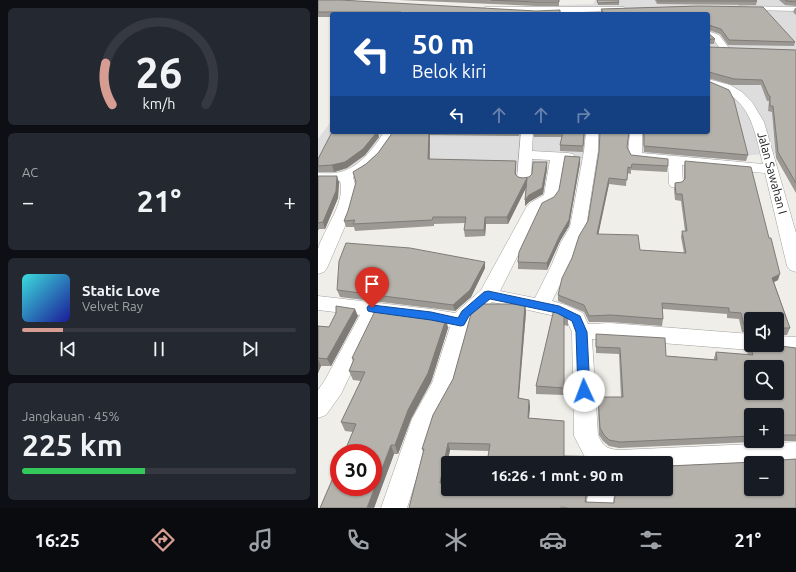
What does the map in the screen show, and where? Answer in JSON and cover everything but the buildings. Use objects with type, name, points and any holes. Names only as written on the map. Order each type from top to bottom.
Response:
[{"type":"street","points":[[536,12],[539,0]]},
{"type":"street","points":[[734,8],[796,9]]},
{"type":"street","points":[[481,10],[536,12],[633,10]]},
{"type":"street","points":[[710,30],[717,37],[724,48]]},
{"type":"street","points":[[710,48],[737,48]]},
{"type":"street","name":"Jalan Sawahan I","points":[[710,83],[732,90],[751,108],[765,142],[796,266]]},
{"type":"street","points":[[318,177],[345,175],[362,166],[376,154],[389,134]]},
{"type":"street","points":[[524,179],[527,134]]},
{"type":"street","points":[[540,305],[569,242],[578,227],[590,158],[592,134]]},
{"type":"street","points":[[636,134],[635,153],[637,157],[771,169]]},
{"type":"street","points":[[525,155],[590,158]]},
{"type":"street","points":[[394,508],[423,418],[442,386],[461,322],[466,314],[488,295],[499,277],[535,206],[551,196],[558,156]]},
{"type":"street","points":[[675,160],[676,184]]},
{"type":"street","points":[[318,268],[341,217],[349,188],[345,175]]},
{"type":"street","points":[[488,295],[540,305],[559,310],[576,318],[582,332],[586,436],[595,454],[598,456]]},
{"type":"street","points":[[318,303],[372,308],[431,316],[461,322]]},
{"type":"street","points":[[318,408],[333,387],[372,308]]},
{"type":"street","points":[[582,332],[610,331],[744,341]]},
{"type":"street","points":[[784,344],[796,345]]},
{"type":"street","points":[[673,459],[796,453]]},
{"type":"street","points":[[599,508],[601,496]]},
{"type":"shaded area","points":[[595,0],[796,0],[796,152],[318,186],[318,139],[330,123],[330,134],[710,134],[710,12],[493,12],[498,7],[593,4]]},
{"type":"route","points":[[372,308],[431,316],[461,322],[462,318],[466,314],[488,295],[559,310],[576,318],[582,332],[584,391]]}]
